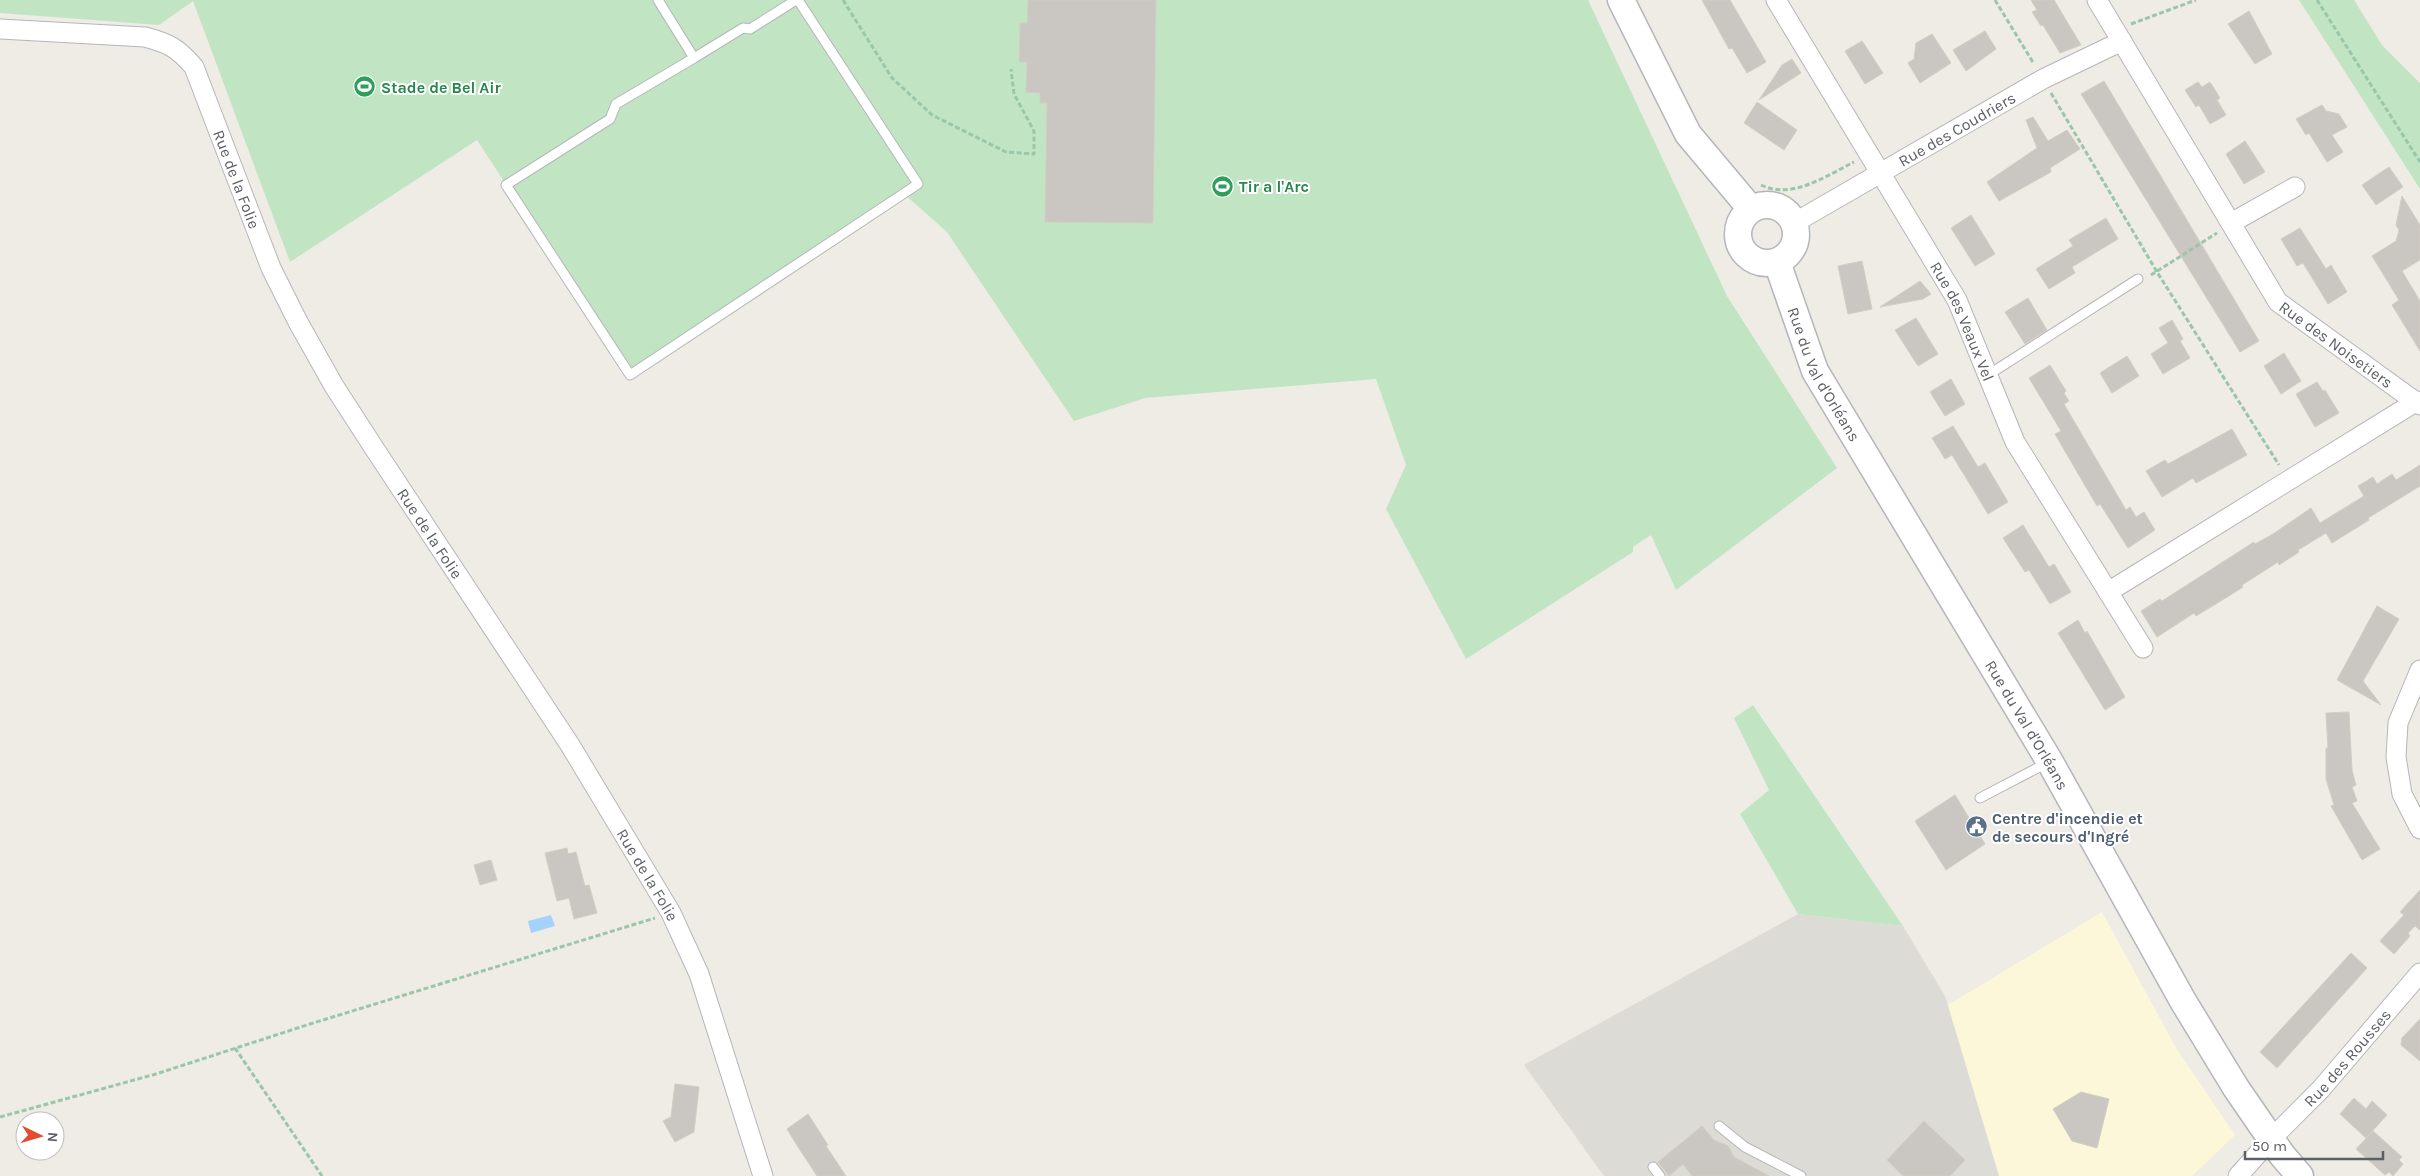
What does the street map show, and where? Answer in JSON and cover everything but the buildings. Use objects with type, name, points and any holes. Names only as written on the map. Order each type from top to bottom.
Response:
[{"type":"street","points":[[1621,0],[1688,134],[1751,209]]},
{"type":"street","name":"Rue des Veaux Vel","points":[[1776,0],[1957,300],[2015,442],[2143,648]]},
{"type":"street","name":"Rue des Noisetiers","points":[[2097,0],[2278,302],[2418,403]]},
{"type":"street","name":"Rue de la Folie","points":[[0,29],[145,37],[165,43],[182,52],[194,66],[271,268],[302,330],[374,448],[570,745],[670,913],[699,974],[763,1176]]},
{"type":"street","name":"Rue des Coudriers","points":[[1794,223],[2119,35]]},
{"type":"street","points":[[2231,223],[2295,187]]},
{"type":"street","points":[[1760,205],[1771,205],[1789,214],[1794,223],[1796,235],[1794,246],[1787,256],[1777,262],[1768,264],[1758,263],[1743,252],[1737,234],[1744,216],[1751,209],[1760,205]]},
{"type":"street","name":"Rue du Val d'Orléans","points":[[1777,262],[1801,337],[1815,371],[2050,762],[2183,1001],[2236,1088],[2300,1176]]},
{"type":"street","points":[[2108,592],[2418,403]]},
{"type":"street","points":[[2420,670],[2398,723],[2396,757],[2402,794],[2420,829]]},
{"type":"street","name":"Rue des Rousses","points":[[2238,1176],[2271,1138],[2321,1089],[2420,972]]},
{"type":"lane","points":[[658,0],[694,58]]},
{"type":"lane","points":[[797,0],[918,184],[630,375],[506,185],[610,119],[616,104],[694,58],[743,28],[750,29],[797,0]]},
{"type":"lane","points":[[1988,375],[2138,280]]},
{"type":"lane","points":[[1980,798],[2050,762]]},
{"type":"lane","points":[[1719,1126],[1745,1147],[1801,1176]]},
{"type":"lane","points":[[1653,1167],[1660,1176]]},
{"type":"path","points":[[843,0],[892,78],[932,116],[1006,152],[1034,154],[1034,131],[1014,94],[1011,69]]},
{"type":"path","points":[[1995,0],[2157,272],[2289,480]]},
{"type":"path","points":[[2119,35],[2196,0]]},
{"type":"path","points":[[2318,0],[2420,162]]},
{"type":"path","points":[[1753,181],[1772,190],[1789,191],[1868,155]]},
{"type":"path","points":[[2138,280],[2157,272],[2231,223]]},
{"type":"path","points":[[0,1118],[156,1074],[670,913]]},
{"type":"path","points":[[235,1048],[322,1176]]},
{"type":"shaded area","points":[[2102,912],[2176,1048],[2235,1135],[2192,1176],[1999,1176],[1948,1005]]},
{"type":"shaded area","points":[[1798,914],[1903,926],[1945,996],[1999,1176],[1604,1176],[1524,1065]]},
{"type":"green space","points":[[0,0],[1588,0],[1727,296],[1837,468],[1676,590],[1651,535],[1633,547],[1633,552],[1466,659],[1386,509],[1406,465],[1376,379],[1145,398],[1074,421],[947,232],[903,193],[630,375],[477,140],[290,262],[193,1],[159,25],[0,13]]},
{"type":"green space","points":[[2299,0],[2354,0],[2382,45],[2420,83],[2420,189]]},
{"type":"green space","points":[[1753,705],[1903,926],[1798,914],[1740,814],[1769,790],[1734,718]]},
{"type":"water","points":[[551,915],[555,926],[531,933],[528,921]]},
{"type":"place","name":"Stade de Bel Air","points":[[365,87]]},
{"type":"place","name":"Tir a l'Arc","points":[[1223,186]]},
{"type":"place","name":"Centre d'incendie et de secours d'Ingré","points":[[1976,827]]}]
